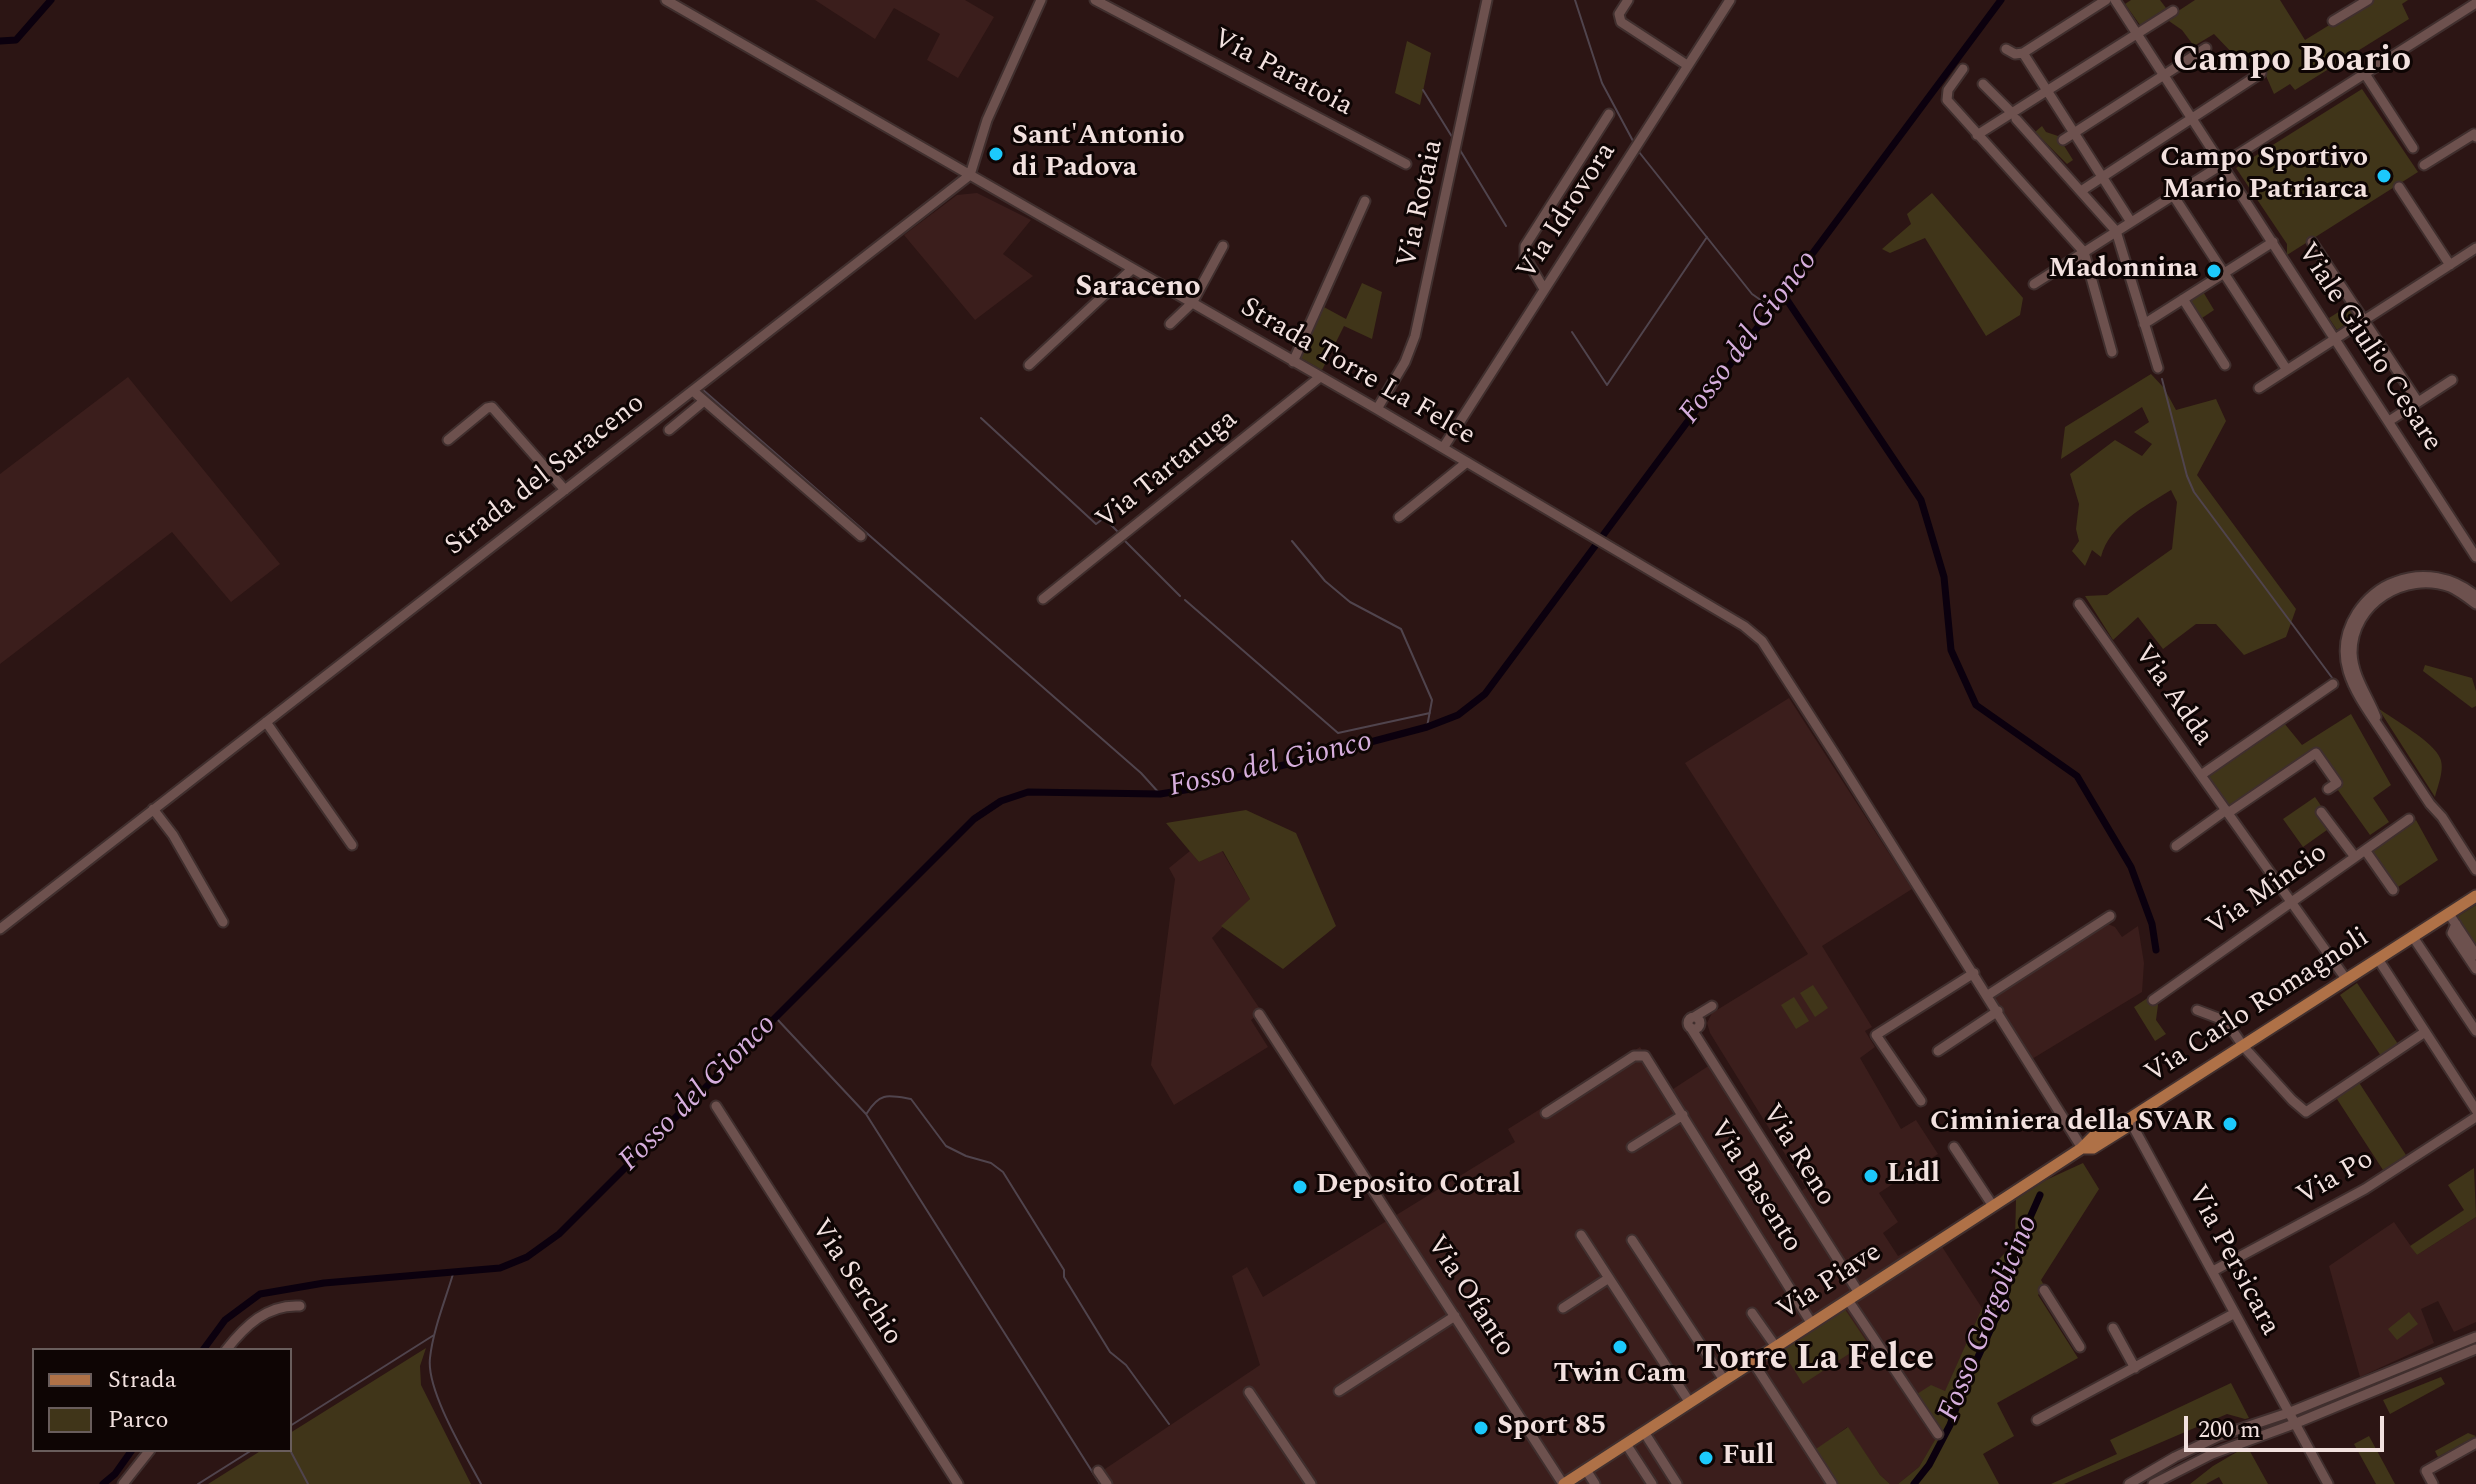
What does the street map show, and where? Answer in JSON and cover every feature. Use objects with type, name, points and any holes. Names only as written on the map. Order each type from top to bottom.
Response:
[{"type":"main road","name":"Via Carlo Romagnoli","points":[[2129,1119],[2413,937],[2452,919],[2476,896]]},
{"type":"main road","name":"Via Piave","points":[[1563,1484],[2082,1148],[2093,1148],[2125,1128],[2129,1119]]},
{"type":"street","name":"Strada Torre La Felce","points":[[666,0],[1726,613],[1762,641],[2082,1148]]},
{"type":"street","points":[[970,175],[987,120],[1041,0]]},
{"type":"street","name":"Via Paratoia","points":[[1095,0],[1406,164]]},
{"type":"street","name":"Via Rotaia","points":[[1377,409],[1405,362],[1416,332],[1487,0]]},
{"type":"street","points":[[1628,0],[1619,14],[1621,22],[1687,65]]},
{"type":"street","name":"Via Idrovora","points":[[1443,448],[1730,0]]},
{"type":"street","points":[[2006,49],[2015,54],[2023,53],[2106,0]]},
{"type":"street","name":"Viale Giulio Cesare","points":[[2115,0],[2476,557]]},
{"type":"street","points":[[2333,21],[2368,0]]},
{"type":"street","points":[[2034,284],[2476,3]]},
{"type":"street","points":[[1977,135],[2014,116],[2047,91],[2173,11]]},
{"type":"street","points":[[2063,140],[2206,48]]},
{"type":"street","points":[[2023,53],[2131,222]]},
{"type":"street","points":[[1963,69],[1946,98],[2084,252],[2112,352]]},
{"type":"street","points":[[2081,191],[2261,73]]},
{"type":"street","points":[[2365,74],[2413,148]]},
{"type":"street","points":[[1983,84],[2116,231],[2158,368]]},
{"type":"street","points":[[1544,289],[1524,255],[1525,246],[1609,114]]},
{"type":"street","points":[[2424,165],[2474,134],[2476,137]]},
{"type":"street","name":"Strada del Saraceno","points":[[0,929],[970,175]]},
{"type":"street","points":[[2399,187],[2450,265]]},
{"type":"street","points":[[2173,195],[2287,370]]},
{"type":"street","points":[[1293,362],[1365,201]]},
{"type":"street","points":[[2144,324],[2273,242]]},
{"type":"street","points":[[2312,242],[2418,402]]},
{"type":"street","points":[[1170,324],[1192,303],[1223,246]]},
{"type":"street","points":[[2259,388],[2476,248]]},
{"type":"street","points":[[1029,365],[1132,269]]},
{"type":"street","points":[[2183,299],[2225,365]]},
{"type":"street","name":"Via Tartaruga","points":[[1043,599],[1320,377]]},
{"type":"street","points":[[2389,421],[2452,380]]},
{"type":"street","points":[[693,391],[861,536]]},
{"type":"street","points":[[669,430],[704,401]]},
{"type":"street","points":[[448,440],[492,407],[565,490]]},
{"type":"street","points":[[1399,517],[1467,462]]},
{"type":"street","points":[[2476,596],[2448,580],[2417,576],[2385,586],[2362,606],[2348,635],[2347,663],[2358,698],[2476,870]]},
{"type":"street","points":[[2380,728],[2353,661],[2355,632],[2369,609],[2387,592],[2415,583],[2453,588],[2476,604]]},
{"type":"street","name":"Via Adda","points":[[2079,604],[2346,979]]},
{"type":"street","points":[[2201,775],[2333,684]]},
{"type":"street","points":[[266,722],[352,845]]},
{"type":"street","points":[[2176,846],[2316,753],[2337,783],[2328,789]]},
{"type":"street","points":[[153,809],[173,835],[223,922]]},
{"type":"street","points":[[2321,812],[2355,857]]},
{"type":"street","name":"Via Mincio","points":[[2153,1000],[2409,819]]},
{"type":"street","points":[[2365,850],[2393,890]]},
{"type":"street","points":[[1988,995],[2110,916]]},
{"type":"street","points":[[2452,919],[2476,955]]},
{"type":"street","points":[[2452,919],[2452,933],[2476,969]]},
{"type":"street","name":"Via Carlo Romagnoli","points":[[2413,937],[2476,1031]]},
{"type":"street","points":[[2378,959],[2476,1110]]},
{"type":"street","points":[[1921,1101],[1876,1035],[1974,973]]},
{"type":"street","name":"Via Reno","points":[[1708,1008],[1696,1023],[1700,1040],[1859,1293]]},
{"type":"street","points":[[2197,1010],[2226,1021],[2243,1046],[2306,1112],[2425,1032]]},
{"type":"street","points":[[1938,1051],[1998,1011]]},
{"type":"street","name":"Via Ofanto","points":[[1259,1014],[1563,1484]]},
{"type":"street","name":"Via Basento","points":[[1546,1113],[1634,1056],[1640,1055],[1649,1060],[1812,1324]]},
{"type":"street","name":"Via Serchio","points":[[716,1106],[958,1484]]},
{"type":"street","name":"Via Basento","points":[[1632,1147],[1683,1115]]},
{"type":"street","name":"Via Po","points":[[2213,1271],[2365,1189],[2476,1117]]},
{"type":"street","name":"Via Persicara","points":[[2129,1119],[2294,1424]]},
{"type":"street","points":[[1954,1147],[1993,1206]]},
{"type":"street","points":[[1581,1235],[1690,1403]]},
{"type":"street","points":[[1632,1240],[1724,1380]]},
{"type":"street","points":[[1563,1308],[1609,1278]]},
{"type":"street","points":[[2044,1290],[2080,1347]]},
{"type":"street","points":[[1848,1300],[1938,1434]]},
{"type":"street","points":[[231,1348],[249,1325],[268,1312],[286,1306],[300,1306]]},
{"type":"street","points":[[1752,1313],[1776,1347]]},
{"type":"street","points":[[2037,1420],[2235,1313]]},
{"type":"street","points":[[1339,1391],[1455,1316]]},
{"type":"street","points":[[2113,1328],[2135,1368]]},
{"type":"street","points":[[2129,1484],[2219,1436],[2288,1413],[2476,1337]]},
{"type":"street","points":[[2153,1484],[2199,1460],[2476,1349]]},
{"type":"street","points":[[1753,1362],[1832,1484]]},
{"type":"street","points":[[1249,1392],[1311,1484]]},
{"type":"street","points":[[2294,1424],[2298,1443],[2321,1484]]},
{"type":"street","points":[[2294,1424],[2328,1484]]},
{"type":"street","points":[[1644,1432],[1677,1484]]},
{"type":"street","points":[[2433,1484],[2426,1471],[2476,1443]]},
{"type":"street","points":[[1626,1444],[1652,1484]]},
{"type":"street","points":[[123,1484],[148,1452]]},
{"type":"street","points":[[1586,1470],[1595,1484]]},
{"type":"street","points":[[1098,1471],[1107,1484]]},
{"type":"shaded area","points":[[815,0],[965,0],[994,17],[958,78],[927,60],[940,34],[894,8],[875,39]]},
{"type":"shaded area","points":[[977,193],[1031,220],[1003,254],[1033,276],[975,320],[904,235],[957,195]]},
{"type":"shaded area","points":[[128,377],[280,564],[231,602],[172,532],[0,664],[0,474]]},
{"type":"shaded area","points":[[1789,698],[1912,889],[1822,946],[1872,1027],[1865,1031],[1875,1047],[1860,1058],[1901,1129],[1916,1120],[1938,1154],[1879,1193],[1898,1222],[1883,1233],[1898,1256],[1935,1236],[1982,1308],[1945,1392],[1940,1432],[1919,1467],[1898,1484],[1890,1484],[1880,1475],[1847,1427],[1817,1450],[1838,1484],[1110,1484],[1102,1471],[1260,1365],[1232,1276],[1247,1267],[1263,1297],[1515,1142],[1508,1129],[1640,1047],[1670,1091],[1710,1065],[1792,1197],[1806,1188],[1710,1033],[1707,1023],[1712,1013],[1808,954],[1685,763]]},
{"type":"shaded area","points":[[1190,851],[1199,862],[1222,851],[1250,899],[1212,938],[1262,1012],[1251,1020],[1268,1047],[1174,1105],[1151,1065],[1175,879],[1169,868]]},
{"type":"shaded area","points":[[2099,920],[2115,927],[2122,937],[2138,926],[2144,963],[2142,992],[2032,1059],[1988,989]]},
{"type":"shaded area","points":[[2476,1217],[2476,1322],[2454,1332],[2438,1301],[2421,1309],[2434,1343],[2360,1377],[2329,1266],[2394,1222],[2417,1255]]},
{"type":"green space","points":[[2131,0],[2160,0],[2166,8],[2140,25],[2125,4]]},
{"type":"green space","points":[[2195,0],[2280,0],[2305,40],[2370,0],[2408,0],[2402,4],[2409,19],[2295,90],[2290,84],[2274,94],[2263,69],[2235,56],[2214,34],[2194,46],[2182,30],[2166,19]]},
{"type":"green space","points":[[1407,41],[1431,53],[1420,105],[1395,93]]},
{"type":"green space","points":[[2362,89],[2418,172],[2287,255],[2287,244],[2236,168]]},
{"type":"green space","points":[[2042,126],[2046,132],[2058,136],[2073,160],[2067,164],[2035,132]]},
{"type":"green space","points":[[1932,193],[2023,298],[2020,315],[1986,336],[1925,238],[1890,253],[1882,249],[1911,224],[1907,214]]},
{"type":"green space","points":[[1362,283],[1382,292],[1372,339],[1344,326],[1322,370],[1299,357],[1322,306],[1346,319]]},
{"type":"green space","points":[[2202,290],[2214,310],[2199,320],[2186,300]]},
{"type":"green space","points":[[2348,306],[2356,317],[2337,330],[2329,318]]},
{"type":"green space","points":[[2151,374],[2164,388],[2176,410],[2216,399],[2226,421],[2197,475],[2296,609],[2286,637],[2244,655],[2216,624],[2196,624],[2163,649],[2138,617],[2113,640],[2085,596],[2107,595],[2172,549],[2177,502],[2171,490],[2120,526],[2101,557],[2092,550],[2085,566],[2072,551],[2079,541],[2076,529],[2079,504],[2070,474],[2115,440],[2142,456],[2152,444],[2134,432],[2149,422],[2142,407],[2061,459],[2065,427]]},
{"type":"green space","points":[[2425,665],[2472,678],[2476,706],[2472,708],[2423,671]]},
{"type":"green space","points":[[2378,708],[2422,738],[2440,758],[2442,767],[2435,797]]},
{"type":"green space","points":[[2351,714],[2391,785],[2373,798],[2389,822],[2370,835],[2335,786],[2316,749],[2228,811],[2205,778],[2284,723],[2302,745]]},
{"type":"green space","points":[[2315,797],[2334,825],[2303,847],[2283,819]]},
{"type":"green space","points":[[1246,810],[1296,833],[1336,926],[1283,969],[1221,926],[1250,899],[1223,851],[1199,862],[1166,823]]},
{"type":"green space","points":[[2416,820],[2438,860],[2395,889],[2370,852]]},
{"type":"green space","points":[[2476,905],[2476,950],[2455,918]]},
{"type":"green space","points":[[2357,983],[2398,1044],[2381,1056],[2340,995]]},
{"type":"green space","points":[[1813,985],[1828,1008],[1815,1017],[1800,993]]},
{"type":"green space","points":[[2152,995],[2158,1005],[2156,1020],[2166,1034],[2155,1041],[2134,1007]]},
{"type":"green space","points":[[1794,997],[1809,1021],[1796,1029],[1781,1005]]},
{"type":"green space","points":[[2358,1081],[2406,1155],[2383,1170],[2335,1096]]},
{"type":"green space","points":[[2083,1163],[2099,1189],[2041,1280],[2045,1287],[2038,1295],[2078,1358],[1997,1403],[2014,1436],[1983,1454],[1999,1484],[1898,1484],[1919,1467],[1939,1433],[1917,1394],[1931,1385],[1945,1391],[1982,1308],[1998,1297],[1999,1280],[1991,1268],[2015,1242],[2016,1199],[2046,1180]]},
{"type":"green space","points":[[2474,1168],[2476,1217],[2417,1255],[2410,1246],[2464,1210],[2448,1185]]},
{"type":"green space","points":[[1844,1308],[1867,1342],[1803,1384],[1781,1349]]},
{"type":"green space","points":[[2409,1312],[2418,1324],[2397,1340],[2388,1329]]},
{"type":"green space","points":[[2476,1342],[2476,1345],[2311,1412],[2310,1409]]},
{"type":"green space","points":[[426,1348],[420,1366],[421,1385],[471,1484],[208,1484],[259,1452],[292,1452],[292,1432]]},
{"type":"green space","points":[[2441,1377],[2445,1384],[2390,1414],[2383,1400]]},
{"type":"green space","points":[[2231,1383],[2249,1418],[2227,1414],[2064,1484],[2051,1484],[2117,1454],[2110,1440]]},
{"type":"green space","points":[[1848,1427],[1880,1475],[1890,1484],[1838,1484],[1816,1449]]},
{"type":"green space","points":[[2468,1433],[2476,1436],[2438,1457],[2435,1451]]},
{"type":"green space","points":[[2369,1436],[2395,1484],[2376,1484],[2354,1444]]},
{"type":"green space","points":[[2247,1446],[2268,1484],[2223,1484],[2219,1477],[2206,1484],[2190,1484],[2213,1466]]},
{"type":"waterway","points":[[0,41],[16,40],[51,0]]},
{"type":"waterway","points":[[1575,0],[1602,83],[1633,141]]},
{"type":"waterway","name":"Fosso del Gionco","points":[[204,1348],[225,1320],[260,1294],[324,1283],[500,1268],[527,1257],[559,1234],[974,819],[1001,801],[1028,792],[1160,794],[1197,788],[1427,727],[1458,715],[1485,694],[2001,0]]},
{"type":"waterway","points":[[1423,90],[1454,140]]},
{"type":"waterway","points":[[1460,150],[1506,226]]},
{"type":"waterway","points":[[1639,152],[1752,294],[1772,308]]},
{"type":"waterway","points":[[1572,332],[1607,385],[1707,237]]},
{"type":"waterway","name":"Fosso Gorgolicino","points":[[1783,294],[1921,500],[1944,577],[1951,650],[1976,705],[2077,776],[2131,867],[2152,924],[2156,950]]},
{"type":"waterway","points":[[2162,379],[2194,492],[2333,679]]},
{"type":"waterway","points":[[702,389],[1141,773],[1160,794]]},
{"type":"waterway","points":[[981,418],[1096,524],[1104,518],[1118,532]]},
{"type":"waterway","points":[[1124,540],[1180,596]]},
{"type":"waterway","points":[[1292,541],[1325,581],[1350,602],[1401,629],[1432,700],[1427,727]]},
{"type":"waterway","points":[[1185,600],[1338,733],[1430,713]]},
{"type":"waterway","points":[[777,1019],[866,1114],[1100,1484]]},
{"type":"waterway","points":[[867,1113],[881,1098],[911,1099],[946,1146],[991,1163],[1003,1172],[1110,1352],[1126,1365],[1169,1424]]},
{"type":"waterway","name":"Fosso Gorgolicino","points":[[1914,1484],[1929,1465],[1950,1425],[2005,1298],[2016,1249],[2040,1195]]},
{"type":"waterway","points":[[453,1274],[434,1337],[430,1371],[448,1422],[481,1484]]},
{"type":"waterway","points":[[292,1425],[434,1335]]},
{"type":"waterway","name":"Fosso del Gionco","points":[[103,1484],[115,1474],[131,1452]]},
{"type":"waterway","points":[[198,1484],[249,1452]]},
{"type":"waterway","points":[[291,1452],[308,1484]]},
{"type":"place","name":"Sant'Antonio di Padova","points":[[996,154]]},
{"type":"place","name":"Campo Sportivo Mario Patriarca","points":[[2384,176]]},
{"type":"place","name":"Madonnina","points":[[2214,271]]},
{"type":"place","name":"Ciminiera della SVAR","points":[[2230,1124]]},
{"type":"place","name":"Lidl","points":[[1871,1176]]},
{"type":"place","name":"Deposito Cotral","points":[[1300,1187]]},
{"type":"place","name":"Twin Cam","points":[[1620,1347]]},
{"type":"place","name":"Sport 85","points":[[1481,1428]]},
{"type":"place","name":"Full","points":[[1706,1458]]},
{"type":"district","name":"Campo Boario","points":[[2292,63]]},
{"type":"district","name":"Saraceno","points":[[1138,289]]},
{"type":"district","name":"Torre La Felce","points":[[1815,1361]]}]
